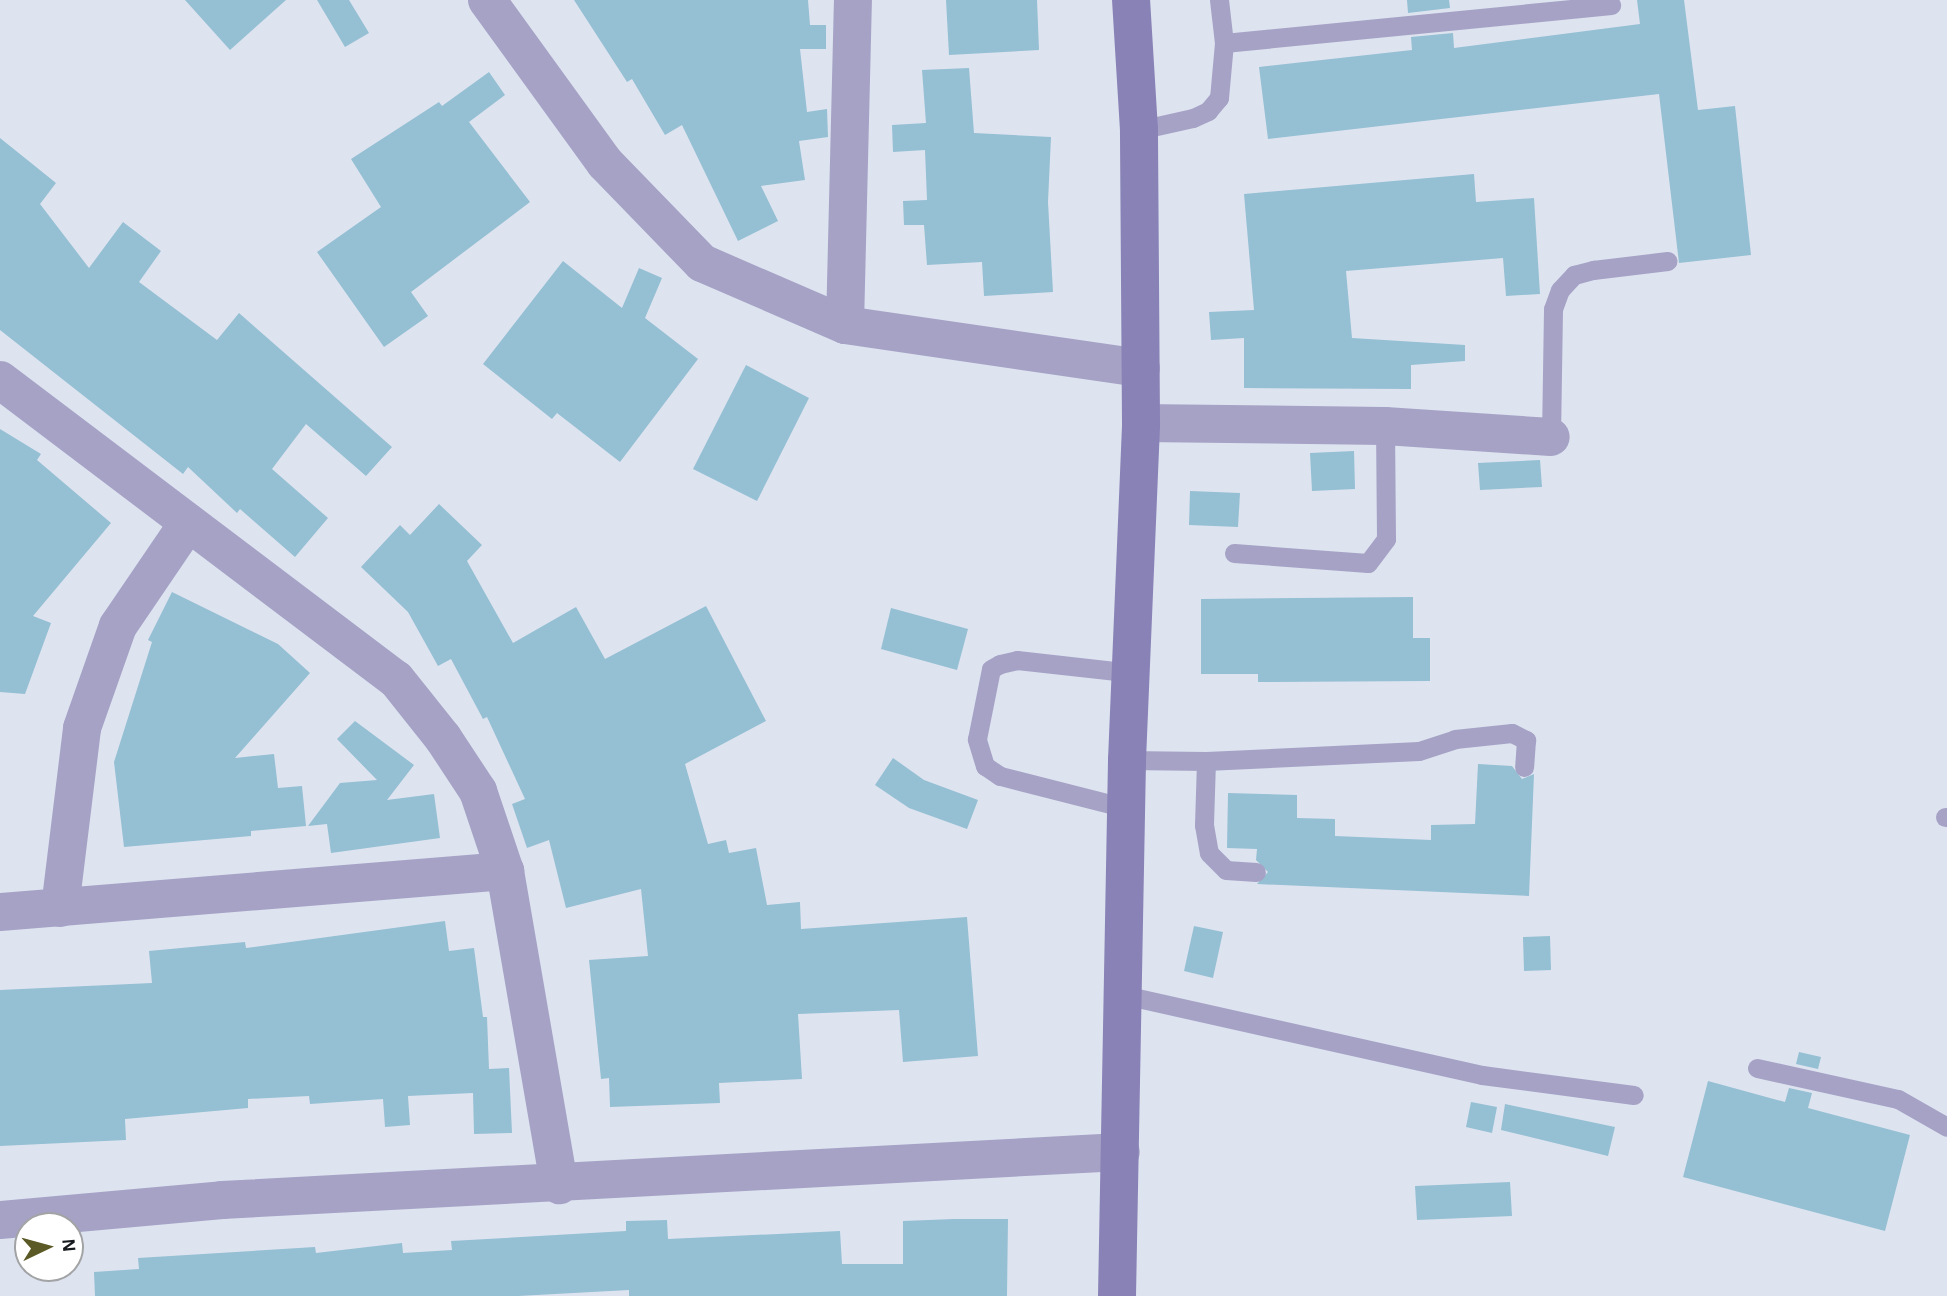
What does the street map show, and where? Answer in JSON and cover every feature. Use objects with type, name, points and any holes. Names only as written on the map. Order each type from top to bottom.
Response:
[{"type":"main road","points":[[1117,1296],[1126,760],[1132,673],[1141,369],[1139,130],[1131,0]]},
{"type":"street","points":[[487,0],[606,163],[702,263],[845,325],[1141,369]]},
{"type":"street","points":[[845,325],[853,0]]},
{"type":"street","points":[[0,380],[396,679],[443,738],[478,791],[505,872],[559,1185]]},
{"type":"street","points":[[1140,423],[1385,426],[1551,437]]},
{"type":"street","points":[[60,908],[82,728],[118,626],[188,523]]},
{"type":"street","points":[[0,912],[505,872]]},
{"type":"street","points":[[0,1220],[222,1200],[559,1185],[1121,1152]]},
{"type":"lane","points":[[1139,130],[1208,111],[1223,80],[1224,43],[1219,0]]},
{"type":"lane","points":[[1224,43],[1611,5]]},
{"type":"lane","points":[[1551,437],[1553,309],[1560,290],[1574,275],[1593,270],[1667,261]]},
{"type":"lane","points":[[1234,553],[1368,564],[1386,539],[1385,426]]},
{"type":"lane","points":[[1126,808],[1000,776],[985,766],[977,739],[991,669],[1000,664],[1017,660],[1132,673]]},
{"type":"lane","points":[[1126,760],[1206,761],[1419,751],[1455,739],[1512,733],[1526,740],[1524,767]]},
{"type":"lane","points":[[1206,761],[1204,825],[1209,853],[1226,870],[1256,872]]},
{"type":"lane","points":[[1124,995],[1492,1077],[1634,1095]]},
{"type":"lane","points":[[1757,1068],[1898,1098],[1947,1126]]},
{"type":"building","points":[[185,0],[286,0],[230,50]]},
{"type":"building","points":[[317,0],[349,0],[369,33],[345,47]]},
{"type":"building","points":[[574,0],[808,0],[810,25],[826,25],[826,49],[800,49],[807,112],[827,109],[828,137],[799,141],[805,180],[761,186],[778,221],[738,241],[682,125],[665,135],[632,79],[627,82]]},
{"type":"building","points":[[946,0],[1037,0],[1039,50],[949,55]]},
{"type":"building","points":[[1407,0],[1449,0],[1450,8],[1408,13]]},
{"type":"building","points":[[1637,0],[1684,0],[1698,110],[1735,106],[1751,255],[1679,263],[1659,94],[1268,139],[1259,67],[1412,50],[1411,37],[1453,33],[1454,48],[1640,24]]},
{"type":"building","points":[[969,68],[974,133],[1051,137],[1048,202],[1053,292],[984,296],[982,262],[927,265],[924,225],[904,225],[903,201],[927,200],[925,150],[893,152],[892,125],[926,123],[922,70]]},
{"type":"building","points":[[489,72],[505,95],[469,122],[530,202],[411,292],[428,316],[384,347],[317,252],[381,207],[351,159],[439,102],[442,106]]},
{"type":"building","points":[[0,138],[56,183],[40,204],[89,268],[123,222],[161,251],[139,282],[217,340],[239,313],[392,447],[366,476],[306,424],[272,469],[328,518],[295,557],[240,509],[237,513],[188,467],[183,474],[0,330]]},
{"type":"building","points":[[1474,174],[1476,202],[1534,198],[1540,294],[1506,296],[1503,258],[1346,271],[1352,338],[1465,345],[1465,361],[1411,365],[1411,389],[1244,388],[1244,338],[1211,340],[1209,312],[1254,310],[1244,194]]},
{"type":"building","points":[[563,261],[622,308],[639,268],[662,278],[645,318],[698,359],[620,462],[557,413],[552,419],[483,364]]},
{"type":"building","points":[[746,365],[809,398],[757,501],[693,469]]},
{"type":"building","points":[[0,429],[41,454],[37,460],[111,523],[33,616],[51,623],[25,694],[0,692]]},
{"type":"building","points":[[1354,451],[1355,489],[1312,491],[1310,453]]},
{"type":"building","points":[[1540,460],[1542,487],[1480,490],[1478,463]]},
{"type":"building","points":[[1190,491],[1240,493],[1238,527],[1189,525]]},
{"type":"building","points":[[439,504],[482,545],[467,561],[513,643],[576,607],[605,659],[706,606],[766,721],[685,764],[708,844],[726,840],[729,853],[756,848],[767,905],[800,902],[801,929],[967,917],[978,1056],[903,1062],[899,1010],[798,1014],[802,1079],[719,1083],[720,1103],[610,1107],[609,1078],[601,1079],[589,960],[648,956],[641,889],[566,908],[549,840],[527,848],[512,804],[525,799],[487,717],[483,719],[451,659],[438,666],[408,612],[361,567],[400,525],[410,535]]},
{"type":"building","points":[[172,592],[278,644],[310,673],[235,758],[274,754],[278,788],[302,786],[306,826],[251,831],[251,836],[124,847],[114,762],[152,642],[148,640]]},
{"type":"building","points":[[1413,597],[1413,638],[1430,638],[1430,681],[1258,682],[1258,674],[1201,674],[1201,599]]},
{"type":"building","points":[[891,608],[968,629],[957,670],[881,649]]},
{"type":"building","points":[[355,721],[414,765],[387,800],[434,794],[440,838],[331,853],[327,824],[308,826],[340,783],[377,780],[337,739]]},
{"type":"building","points":[[893,758],[924,780],[978,800],[967,829],[909,808],[875,785]]},
{"type":"building","points":[[1478,764],[1512,766],[1522,779],[1534,774],[1529,896],[1257,884],[1268,872],[1256,860],[1257,849],[1227,848],[1228,793],[1297,795],[1297,818],[1335,819],[1335,836],[1431,840],[1431,825],[1475,824]]},
{"type":"building","points":[[445,921],[449,951],[474,948],[483,1017],[487,1017],[489,1069],[509,1068],[512,1133],[474,1134],[473,1093],[408,1096],[410,1125],[385,1127],[383,1099],[310,1104],[309,1096],[248,1099],[248,1108],[125,1119],[126,1140],[0,1146],[0,990],[152,983],[149,951],[245,942],[246,948]]},
{"type":"building","points":[[1194,926],[1223,932],[1213,978],[1184,971]]},
{"type":"building","points":[[1550,936],[1551,970],[1524,971],[1523,937]]},
{"type":"building","points":[[1799,1052],[1821,1057],[1818,1069],[1796,1064]]},
{"type":"building","points":[[1708,1081],[1785,1102],[1789,1088],[1812,1093],[1808,1108],[1910,1135],[1885,1231],[1683,1177]]},
{"type":"building","points":[[1471,1102],[1497,1107],[1492,1133],[1466,1127]]},
{"type":"building","points":[[1505,1104],[1615,1127],[1608,1156],[1501,1130]]},
{"type":"building","points":[[1510,1182],[1512,1216],[1417,1220],[1415,1186]]},
{"type":"building","points":[[1008,1219],[1007,1296],[629,1296],[629,1290],[518,1296],[95,1296],[94,1272],[139,1269],[138,1258],[315,1247],[316,1253],[402,1243],[403,1253],[452,1250],[451,1241],[626,1231],[626,1221],[667,1220],[668,1239],[840,1231],[842,1264],[903,1264],[903,1221]]}]
